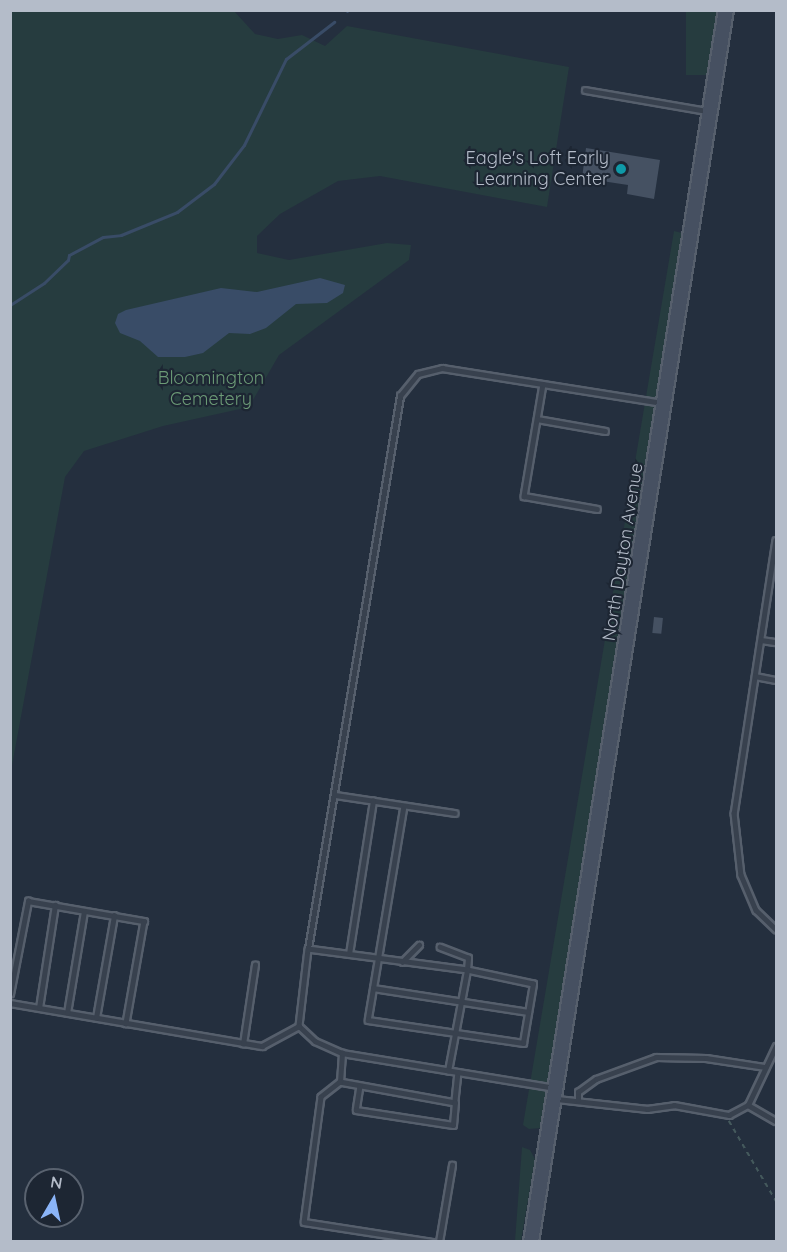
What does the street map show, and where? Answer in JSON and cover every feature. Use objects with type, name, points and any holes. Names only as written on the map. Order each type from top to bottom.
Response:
[{"type":"main road","name":"North Dayton Avenue","points":[[531,1242],[726,10]]},
{"type":"lane","points":[[585,90],[710,111]]},
{"type":"lane","points":[[299,1026],[308,949],[336,795],[400,396],[418,374],[442,368],[664,403]]},
{"type":"lane","points":[[543,384],[524,496],[597,509]]},
{"type":"lane","points":[[537,419],[605,431]]},
{"type":"lane","points":[[777,540],[734,813],[736,849],[741,875],[756,910],[777,928]]},
{"type":"lane","points":[[761,640],[777,642]]},
{"type":"lane","points":[[755,676],[777,680]]},
{"type":"lane","points":[[336,795],[455,813]]},
{"type":"lane","points":[[349,954],[374,801]]},
{"type":"lane","points":[[308,949],[349,954],[377,958],[402,962],[467,970],[533,984],[523,1043],[368,1020],[377,958],[404,806]]},
{"type":"lane","points":[[10,994],[28,901],[144,921],[126,1023]]},
{"type":"lane","points":[[39,1008],[55,905]]},
{"type":"lane","points":[[67,1013],[84,910]]},
{"type":"lane","points":[[96,1018],[114,916]]},
{"type":"lane","points":[[402,962],[419,945]]},
{"type":"lane","points":[[440,947],[468,958],[448,1071]]},
{"type":"lane","points":[[243,1044],[255,965]]},
{"type":"lane","points":[[373,988],[528,1012]]},
{"type":"lane","points":[[10,1003],[262,1046],[299,1026]]},
{"type":"lane","points":[[299,1026],[315,1041],[342,1053],[458,1072],[578,1100],[647,1108],[674,1105],[727,1115],[748,1105],[777,1046]]},
{"type":"lane","points":[[342,1053],[340,1082],[321,1097],[304,1222],[433,1242]]},
{"type":"lane","points":[[578,1100],[578,1092],[596,1078],[656,1056],[706,1058],[765,1067]]},
{"type":"lane","points":[[360,1086],[356,1110],[453,1125],[458,1072]]},
{"type":"lane","points":[[340,1082],[455,1103]]},
{"type":"lane","points":[[748,1105],[777,1121]]},
{"type":"lane","points":[[439,1242],[452,1165]]},
{"type":"path","points":[[727,1115],[777,1201]]},
{"type":"green space","name":"Bloomington Cemetery","points":[[10,11],[234,11],[255,34],[278,39],[302,35],[325,46],[347,26],[569,67],[547,207],[380,176],[338,181],[280,214],[257,236],[257,253],[289,260],[387,243],[411,245],[409,260],[279,355],[249,407],[163,426],[84,451],[65,477],[11,771]]},
{"type":"green space","points":[[686,11],[717,11],[717,75],[686,75]]},
{"type":"green space","points":[[674,231],[682,233],[541,1128],[529,1129],[523,1125]]},
{"type":"green space","points":[[522,1147],[530,1150],[535,1159],[521,1241],[515,1241]]},
{"type":"water","points":[[320,278],[345,285],[343,293],[327,303],[296,304],[266,328],[250,334],[229,333],[203,353],[185,357],[158,357],[140,341],[120,333],[115,323],[118,314],[126,310],[221,288],[257,292]]},
{"type":"building","name":"Eagle's Loft Early Learning Center","points":[[586,148],[660,160],[654,199],[627,194],[628,185],[582,178]]},
{"type":"building","points":[[654,617],[663,618],[661,634],[652,633]]},
{"type":"waterway","points":[[10,305],[44,283],[68,260],[69,255],[103,237],[121,235],[177,212],[214,184],[244,145],[286,59],[334,22]]},
{"type":"place","name":"Eagle's Loft Early Learning Center","points":[[621,169]]}]
